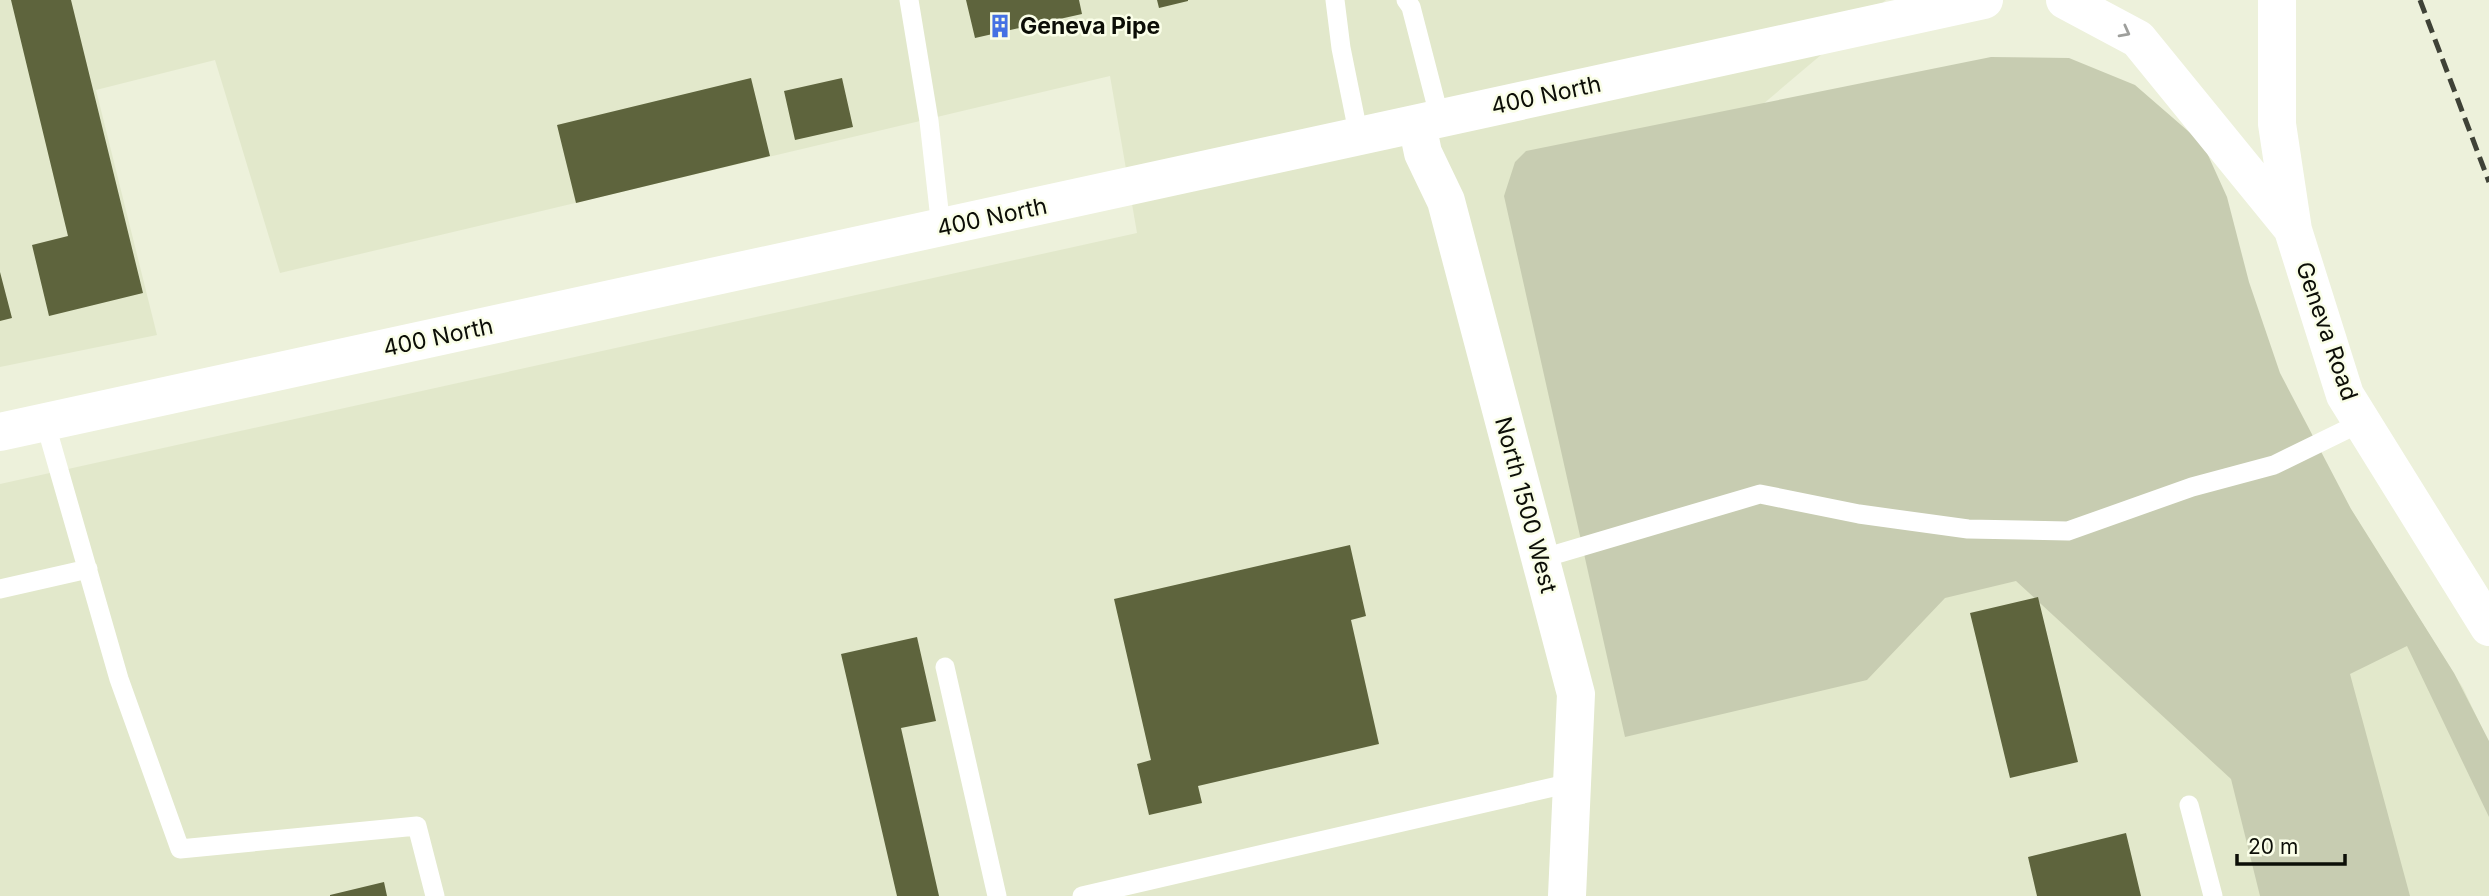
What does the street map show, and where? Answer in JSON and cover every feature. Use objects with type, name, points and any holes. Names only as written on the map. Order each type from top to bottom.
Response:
[{"type":"main road","name":"400 North","points":[[0,432],[1983,0]]},
{"type":"main road","points":[[2065,0],[2138,39],[2293,230]]},
{"type":"main road","name":"Geneva Road","points":[[2277,0],[2277,124],[2293,230],[2345,395],[2489,627]]},
{"type":"main road","name":"North 1500 West","points":[[1429,121],[1423,153],[1446,201],[1576,694],[1567,896]]},
{"type":"lane","points":[[909,0],[929,121],[941,228]]},
{"type":"lane","points":[[1335,0],[1341,48],[1359,137]]},
{"type":"lane","points":[[1406,0],[1411,7],[1429,121]]},
{"type":"lane","points":[[45,422],[119,678],[180,849],[417,826],[435,896]]},
{"type":"lane","points":[[1540,559],[1760,494],[1859,514],[1968,529],[2068,531],[2192,487],[2274,465],[2362,422]]},
{"type":"lane","points":[[0,589],[88,569]]},
{"type":"lane","points":[[945,667],[997,896]]},
{"type":"lane","points":[[1082,896],[1571,783]]},
{"type":"lane","points":[[2189,805],[2213,896]]},
{"type":"shaded area","points":[[0,0],[1886,0],[1672,181],[2299,426],[2463,688],[2489,743],[2489,896],[0,896],[0,484],[1137,233],[1110,76],[280,273],[215,60],[96,90],[157,335],[0,367]]},
{"type":"shaded area","points":[[1991,57],[2069,58],[2135,85],[2203,144],[2227,197],[2249,282],[2280,373],[2351,509],[2454,673],[2489,741],[2489,817],[2407,646],[2350,674],[2410,896],[2260,896],[2231,779],[2016,581],[1945,598],[1867,680],[1625,737],[1504,196],[1515,162],[1526,151]]},
{"type":"building","points":[[11,0],[71,0],[143,293],[49,316],[32,245],[68,236]]},
{"type":"building","name":"Geneva Pipe","points":[[966,0],[1079,0],[1082,14],[975,38]]},
{"type":"building","points":[[1157,0],[1188,0],[1188,1],[1159,8]]},
{"type":"building","points":[[751,78],[770,156],[576,203],[557,125]]},
{"type":"building","points":[[842,78],[853,127],[795,140],[784,91]]},
{"type":"building","points":[[0,272],[12,318],[0,321]]},
{"type":"building","points":[[1350,545],[1366,616],[1351,620],[1379,744],[1198,786],[1202,803],[1149,815],[1137,764],[1151,760],[1114,599]]},
{"type":"building","points":[[2038,597],[2078,762],[2010,778],[1970,613]]},
{"type":"building","points":[[917,637],[936,721],[901,728],[939,896],[897,896],[841,654]]},
{"type":"building","points":[[2126,833],[2141,896],[2037,896],[2028,857]]},
{"type":"building","points":[[384,882],[387,896],[330,896],[330,895]]},
{"type":"railway","points":[[2420,0],[2489,182]]},
{"type":"place","name":"Geneva Pipe","points":[[1000,26]]}]
